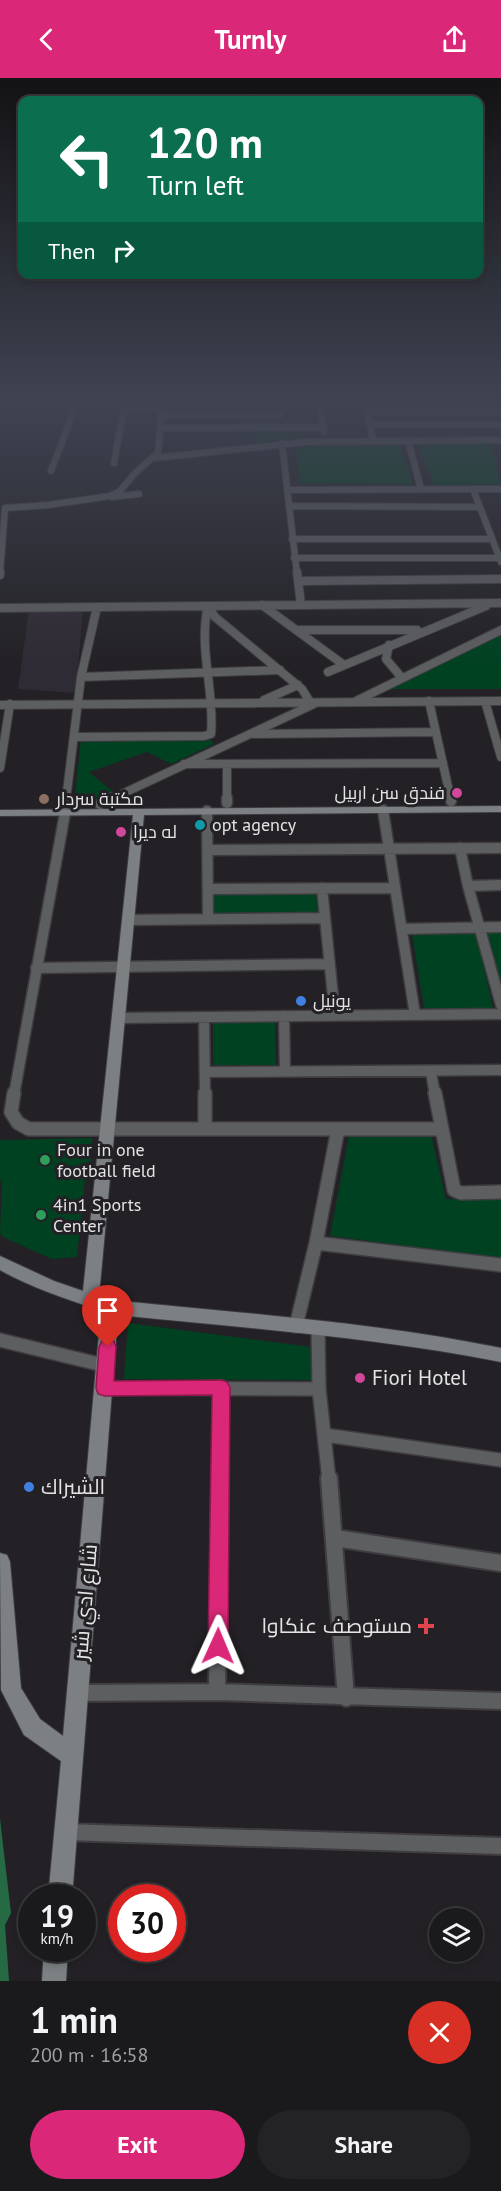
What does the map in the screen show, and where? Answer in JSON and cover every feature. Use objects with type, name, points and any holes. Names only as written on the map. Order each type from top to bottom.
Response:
[{"type":"street","points":[[105,498],[122,489]]},
{"type":"street","points":[[301,605],[300,581],[294,558],[287,489],[501,489]]},
{"type":"street","points":[[294,558],[500,560],[473,489]]},
{"type":"street","points":[[0,575],[5,508],[48,506],[139,494]]},
{"type":"street","points":[[289,506],[480,507]]},
{"type":"street","points":[[292,539],[492,539]]},
{"type":"street","points":[[300,581],[501,579]]},
{"type":"street","points":[[328,672],[423,630],[501,601]]},
{"type":"street","points":[[0,608],[492,603]]},
{"type":"street","points":[[262,605],[344,665]]},
{"type":"street","points":[[208,606],[215,617],[280,670],[314,702]]},
{"type":"street","points":[[74,737],[207,735],[212,732],[212,703],[203,649],[203,628],[208,606]]},
{"type":"street","points":[[97,607],[81,677],[65,808],[11,1112],[14,1120],[20,1126],[29,1129],[442,1129]]},
{"type":"street","points":[[296,630],[423,630]]},
{"type":"street","points":[[353,702],[501,630]]},
{"type":"street","points":[[388,665],[384,656],[389,645]]},
{"type":"street","points":[[363,656],[388,665],[402,678]]},
{"type":"street","points":[[81,677],[280,670]]},
{"type":"street","points":[[258,703],[298,686]]},
{"type":"street","points":[[429,701],[451,801]]},
{"type":"street","points":[[485,701],[497,730],[501,757]]},
{"type":"street","points":[[0,705],[501,701]]},
{"type":"street","points":[[100,804],[314,702]]},
{"type":"street","points":[[0,768],[10,704]]},
{"type":"street","points":[[249,734],[436,732]]},
{"type":"street","points":[[184,764],[443,763]]},
{"type":"street","points":[[227,764],[227,803]]},
{"type":"street","points":[[0,804],[138,812],[207,812],[365,806],[383,810],[398,806],[451,801],[501,801]]},
{"type":"street","points":[[0,813],[100,804],[227,803],[501,809]]},
{"type":"street","points":[[383,810],[415,1015]]},
{"type":"street","points":[[90,1301],[120,1018],[138,812]]},
{"type":"street","points":[[207,812],[208,919]]},
{"type":"street","points":[[460,848],[468,886],[501,1005]]},
{"type":"street","points":[[208,850],[501,848]]},
{"type":"street","points":[[468,886],[501,885]]},
{"type":"street","points":[[322,888],[334,1016]]},
{"type":"street","points":[[208,889],[395,888]]},
{"type":"street","points":[[129,920],[325,918]]},
{"type":"street","points":[[402,928],[501,927]]},
{"type":"street","points":[[36,968],[329,964]]},
{"type":"street","points":[[120,1018],[501,1014]]},
{"type":"street","points":[[284,1016],[285,1071]]},
{"type":"street","points":[[204,1017],[205,1129]]},
{"type":"street","points":[[205,1072],[501,1070]]},
{"type":"street","points":[[431,1072],[454,1190],[461,1193],[501,1192]]},
{"type":"street","points":[[296,1326],[316,1243],[338,1129]]},
{"type":"street","points":[[316,1243],[501,1265]]},
{"type":"street","points":[[0,1262],[20,1273],[110,1307],[296,1326],[501,1354]]},
{"type":"street","name":"شارع ادي شير","points":[[61,1884],[105,1388],[110,1307]]},
{"type":"street","points":[[318,1329],[319,1389],[326,1435],[346,1698]]},
{"type":"street","points":[[0,1341],[106,1366]]},
{"type":"street","points":[[218,1692],[221,1387]]},
{"type":"street","points":[[105,1388],[319,1389]]},
{"type":"street","points":[[326,1435],[501,1460]]},
{"type":"street","points":[[335,1538],[501,1563]]},
{"type":"street","points":[[0,1562],[11,1690],[32,1727],[72,1756]]},
{"type":"street","points":[[77,1693],[218,1692],[346,1698],[501,1701]]},
{"type":"street","points":[[65,1832],[501,1846]]},
{"type":"street","points":[[54,1981],[55,1962]]},
{"type":"shaded area","points":[[83,608],[76,693],[18,689],[29,609]]},
{"type":"green space","points":[[501,635],[501,689],[389,689]]},
{"type":"green space","points":[[81,739],[211,740],[214,744],[171,764],[147,752],[89,772],[112,791],[97,798],[75,797]]},
{"type":"green space","points":[[316,891],[318,912],[213,913],[214,892]]},
{"type":"green space","points":[[485,929],[501,930],[501,989]]},
{"type":"green space","points":[[476,933],[493,1008],[424,1008],[412,934]]},
{"type":"green space","points":[[275,1020],[276,1065],[213,1065],[213,1022]]},
{"type":"green space","points":[[431,1134],[446,1199],[501,1200],[501,1258],[330,1236],[349,1135]]},
{"type":"green space","points":[[92,1138],[90,1179],[85,1180],[77,1257],[52,1259],[3,1237],[0,1233],[2,1181],[0,1180],[0,1140]]},
{"type":"green space","points":[[128,1323],[311,1347],[313,1380],[124,1379]]},
{"type":"green space","points":[[0,1819],[11,1913],[5,1925],[9,1981],[0,1981]]},
{"type":"place","name":"فندق سن اربيل","points":[[457,793]]},
{"type":"place","name":"مكتبة سردار","points":[[44,799]]},
{"type":"place","name":"opt agency","points":[[200,825]]},
{"type":"place","name":"له ديرا","points":[[121,832]]},
{"type":"place","name":"يونيل","points":[[301,1001]]},
{"type":"place","name":"Four in one football field","points":[[45,1160]]},
{"type":"place","name":"4in1 Sports Center","points":[[41,1215]]},
{"type":"place","name":"Fiori Hotel","points":[[360,1378]]},
{"type":"place","name":"الشيراك","points":[[29,1487]]},
{"type":"place","name":"مستوصف عنكاوا","points":[[426,1626]]},
{"type":"route","points":[[108,1347],[105,1388],[221,1387],[218,1646]]}]
